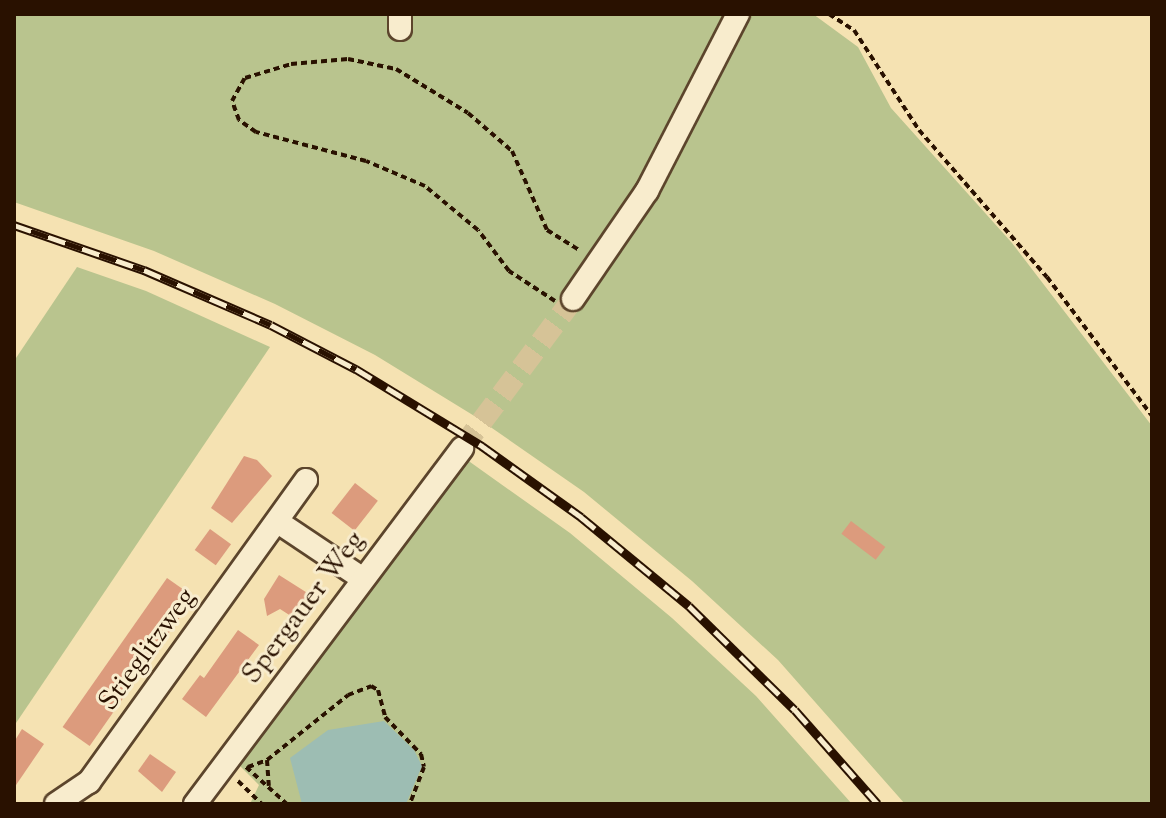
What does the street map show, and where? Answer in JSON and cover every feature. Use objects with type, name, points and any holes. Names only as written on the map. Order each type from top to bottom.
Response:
[{"type":"street","points":[[570,304],[647,191],[738,14]]},
{"type":"street","name":"Spergauer Weg","points":[[195,804],[462,448]]},
{"type":"street","name":"Stieglitzweg","points":[[56,804],[89,782],[306,480]]},
{"type":"street","points":[[278,522],[363,579]]},
{"type":"path","points":[[829,14],[854,30],[919,130],[1047,277],[1152,416]]},
{"type":"path","points":[[570,304],[509,271],[478,230],[425,186],[366,161],[248,126],[232,101],[245,78],[291,64],[348,59],[396,69],[468,113],[512,151],[547,230],[599,263]]},
{"type":"path","points":[[287,804],[246,767],[267,760],[348,695],[371,686],[378,690],[385,717],[421,754],[424,767],[410,804]]},
{"type":"path","points":[[267,760],[269,789]]},
{"type":"path","points":[[223,767],[262,804]]},
{"type":"green space","points":[[14,14],[813,14],[858,47],[891,108],[1012,243],[1152,426],[1152,804],[905,804],[778,660],[692,581],[584,492],[476,417],[375,355],[275,304],[154,251],[14,202]]},
{"type":"green space","points":[[77,267],[146,291],[270,347],[14,726],[14,361]]},
{"type":"green space","points":[[463,457],[570,533],[672,618],[756,696],[852,804],[250,804],[259,785],[238,764]]},
{"type":"water","points":[[384,721],[414,750],[422,766],[406,804],[302,804],[290,758],[328,730]]},
{"type":"building","points":[[244,456],[257,460],[272,476],[232,523],[211,508]]},
{"type":"building","points":[[355,483],[378,501],[354,531],[332,513]]},
{"type":"building","points":[[851,521],[885,547],[876,560],[841,534]]},
{"type":"building","points":[[210,529],[231,544],[216,565],[195,550]]},
{"type":"building","points":[[279,575],[309,594],[294,618],[280,609],[267,616],[264,599]]},
{"type":"building","points":[[167,578],[194,597],[90,746],[63,727]]},
{"type":"building","points":[[238,630],[259,645],[206,717],[182,699],[200,675],[204,678]]},
{"type":"building","points":[[22,729],[44,744],[14,788],[14,742]]},
{"type":"building","points":[[150,754],[176,772],[162,792],[138,771]]},
{"type":"tunnel","points":[[462,448],[573,299]]},
{"type":"railway","points":[[14,225],[144,270],[271,325],[356,369],[482,446],[581,517],[689,606],[795,710],[878,804]]}]
